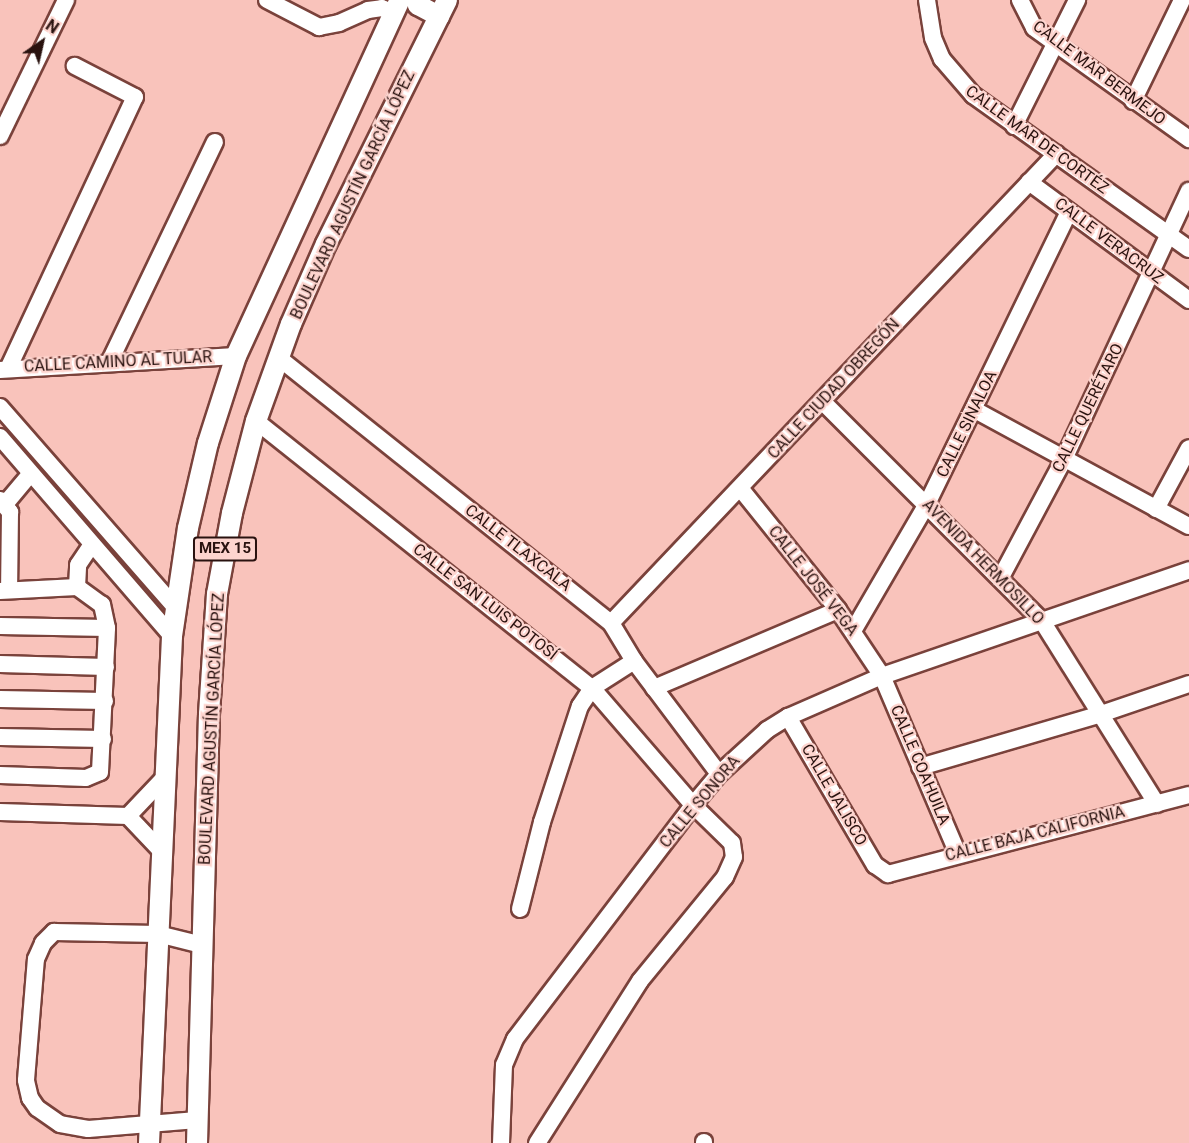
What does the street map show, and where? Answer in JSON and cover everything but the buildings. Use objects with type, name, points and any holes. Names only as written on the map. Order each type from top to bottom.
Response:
[{"type":"main road","points":[[417,0],[422,8],[443,8]]},
{"type":"main road","name":"MEX 15","points":[[150,1134],[172,636],[188,528],[208,443],[236,356],[398,6]]},
{"type":"main road","name":"BOULEVARD AGUSTÍN GARCÍA LÓPEZ","points":[[196,1143],[217,594],[232,513],[256,421],[326,244],[443,8]]},
{"type":"street","points":[[0,136],[66,0]]},
{"type":"street","points":[[267,0],[319,27],[339,23],[368,10],[398,6]]},
{"type":"street","name":"CALLE MAR DE CORTÉZ","points":[[927,0],[933,38],[942,59],[973,95],[1189,249]]},
{"type":"street","name":"CALLE MAR BERMEJO","points":[[1020,0],[1034,28],[1189,139]]},
{"type":"street","points":[[1014,126],[1077,0]]},
{"type":"street","points":[[1133,101],[1182,0]]},
{"type":"street","points":[[4,369],[135,97],[75,66]]},
{"type":"street","points":[[109,363],[215,142]]},
{"type":"street","name":"CALLE CIUDAD OBREGÓN","points":[[611,623],[1056,154]]},
{"type":"street","name":"CALLE VERACRUZ","points":[[1029,182],[1189,300]]},
{"type":"street","name":"CALLE QUERÉTARO","points":[[1001,577],[1063,461],[1153,274],[1189,191]]},
{"type":"street","name":"CALLE SINALOA","points":[[853,631],[927,504],[975,410],[1069,212]]},
{"type":"street","name":"CALLE CAMINO AL TULAR","points":[[4,369],[236,356]]},
{"type":"street","name":"CALLE TLAXCALA","points":[[279,358],[611,623],[634,661],[719,774]]},
{"type":"street","name":"AVENIDA HERMOSILLO","points":[[822,401],[1001,577],[1042,621],[1157,804]]},
{"type":"street","points":[[0,407],[58,476],[176,608]]},
{"type":"street","points":[[975,410],[1063,461],[1189,526]]},
{"type":"street","name":"CALLE SAN LUIS POTOSÍ","points":[[256,421],[592,688],[693,805],[727,836],[734,857],[725,878],[640,981],[537,1143]]},
{"type":"street","points":[[0,437],[172,636]]},
{"type":"street","points":[[1156,509],[1189,448]]},
{"type":"street","points":[[0,775],[96,777],[101,768],[107,628],[102,605],[77,587],[4,591],[10,512],[3,501],[30,474]]},
{"type":"street","points":[[43,489],[58,476]]},
{"type":"street","name":"CALLE JOSÉ VEGA","points":[[741,488],[838,610],[882,676]]},
{"type":"street","points":[[77,587],[78,565],[92,544]]},
{"type":"street","name":"CALLE SONORA","points":[[501,1143],[502,1081],[509,1050],[693,805],[719,774],[788,717],[882,676],[1189,570]]},
{"type":"street","points":[[654,688],[838,610]]},
{"type":"street","points":[[0,626],[107,628]]},
{"type":"street","points":[[520,909],[542,822],[580,705],[592,688],[634,661]]},
{"type":"street","points":[[0,664],[106,667]]},
{"type":"street","name":"CALLE COAHUILA","points":[[882,676],[958,854]]},
{"type":"street","points":[[920,767],[1101,714],[1189,684]]},
{"type":"street","points":[[0,699],[105,701]]},
{"type":"street","name":"CALLE JALISCO","points":[[788,717],[882,872]]},
{"type":"street","points":[[0,737],[103,739]]},
{"type":"street","points":[[128,816],[164,778]]},
{"type":"street","name":"CALLE BAJA CALIFORNIA","points":[[882,872],[894,872],[1189,795]]},
{"type":"street","points":[[0,812],[128,816],[162,852]]},
{"type":"street","points":[[197,1120],[150,1134],[88,1129],[60,1124],[37,1108],[30,1098],[26,1080],[36,959],[49,936],[70,929],[158,934],[202,945]]}]
